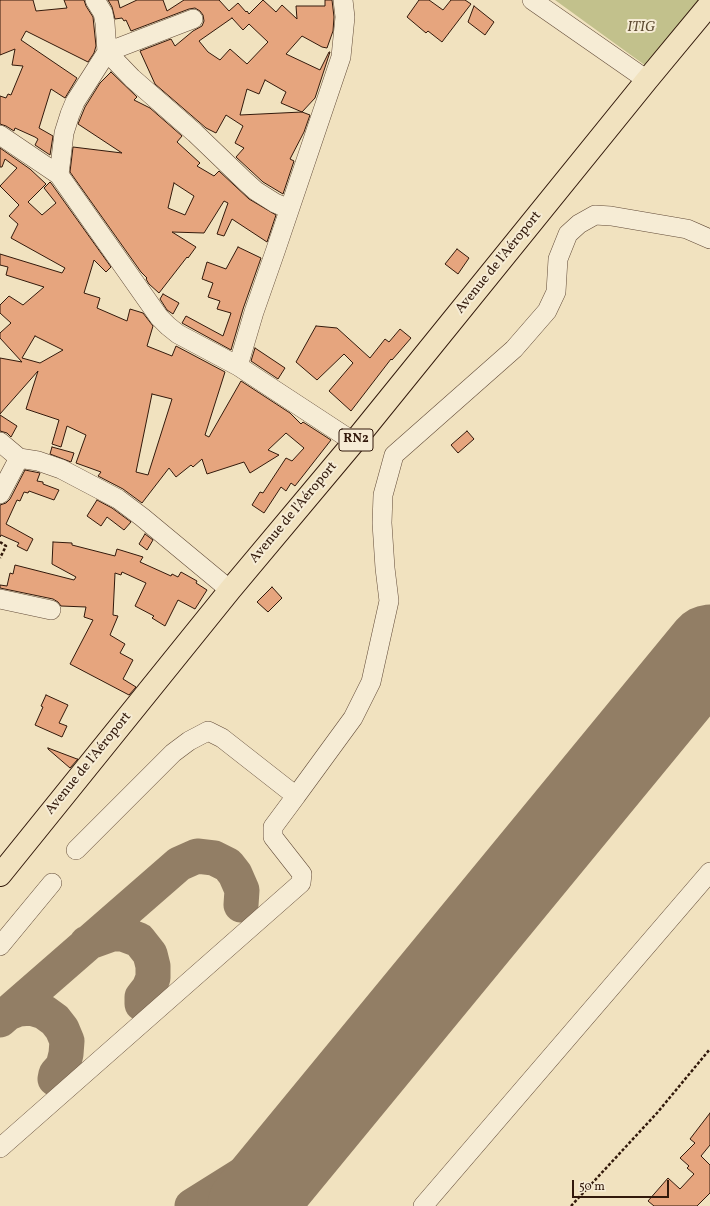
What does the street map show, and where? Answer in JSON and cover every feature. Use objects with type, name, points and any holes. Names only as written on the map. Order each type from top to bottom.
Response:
[{"type":"highway","name":"Avenue de l'Aéroport","points":[[0,875],[230,590],[354,442],[710,4]]},
{"type":"street","points":[[95,0],[103,13],[107,52],[132,78],[195,133],[251,187],[275,203],[289,209]]},
{"type":"street","points":[[238,366],[254,312],[340,57],[345,17],[343,0]]},
{"type":"street","points":[[532,0],[647,80]]},
{"type":"street","points":[[59,175],[64,133],[70,114],[75,102],[107,52],[193,19]]},
{"type":"street","points":[[0,135],[59,175],[159,317],[178,334],[238,366],[354,442]]},
{"type":"street","points":[[0,1148],[301,884],[302,874],[273,837],[273,827],[353,718],[371,682],[389,601],[382,523],[383,495],[394,455],[514,349],[547,311],[556,292],[558,259],[560,253],[568,234],[579,224],[595,215],[611,216],[688,229],[710,239]]},
{"type":"street","points":[[0,442],[19,458],[38,461],[61,469],[118,499],[230,590]]},
{"type":"street","points":[[0,494],[19,458]]},
{"type":"street","points":[[0,599],[51,610]]},
{"type":"street","points":[[76,850],[173,753],[189,741],[208,731],[222,738],[296,796]]},
{"type":"street","points":[[423,1206],[710,872]]},
{"type":"street","points":[[0,946],[52,883]]},
{"type":"path","points":[[0,542],[6,546],[0,558]]},
{"type":"path","points":[[571,1206],[656,1113],[710,1049]]},
{"type":"green space","name":"ITIG","points":[[555,0],[700,0],[646,66]]},
{"type":"building","points":[[0,0],[33,0],[36,11],[67,8],[64,0],[84,0],[93,17],[96,46],[94,53],[88,62],[26,31],[21,40],[77,78],[65,98],[51,89],[39,128],[53,136],[50,155],[35,145],[38,139],[35,137],[15,128],[14,131],[0,124],[0,96],[6,98],[8,94],[11,95],[23,66],[12,65],[15,49],[0,55]]},
{"type":"building","points":[[108,0],[118,0],[120,8],[137,0],[163,0],[167,11],[184,0],[219,0],[229,11],[238,3],[249,14],[263,0],[276,12],[282,5],[297,19],[296,6],[325,6],[325,0],[332,0],[334,17],[333,31],[327,48],[322,47],[302,36],[286,54],[320,70],[330,52],[315,98],[302,112],[310,115],[304,132],[290,159],[294,161],[283,194],[263,182],[236,157],[244,148],[235,143],[243,126],[226,115],[216,133],[206,128],[155,84],[140,51],[171,39],[175,46],[193,31],[202,26],[204,21],[203,15],[200,11],[195,8],[189,9],[131,31],[126,20],[124,21],[122,18],[115,19],[112,7]],"holes":[[[232,18],[243,30],[249,24],[268,42],[247,64],[230,49],[220,60],[208,52],[199,41]],[[265,80],[286,92],[281,103],[302,112],[240,115],[247,89],[259,94]]]},
{"type":"building","points":[[419,0],[429,0],[443,10],[451,0],[465,0],[471,4],[442,42],[428,31],[426,33],[407,17]]},
{"type":"building","points":[[474,6],[494,22],[485,35],[468,22]]},
{"type":"building","points":[[111,72],[137,97],[134,100],[150,108],[182,136],[177,142],[200,163],[197,166],[214,176],[219,171],[249,199],[276,215],[267,242],[232,219],[224,236],[217,234],[228,203],[224,201],[204,233],[172,232],[196,247],[159,293],[149,284],[146,279],[147,278],[141,272],[70,172],[73,147],[122,153],[78,124],[85,107],[100,83]],"holes":[[[174,183],[194,196],[185,215],[168,208]]]},
{"type":"building","points":[[0,148],[30,169],[46,184],[28,202],[42,215],[56,203],[44,188],[50,182],[111,267],[106,272],[94,260],[84,293],[100,298],[97,308],[127,321],[130,309],[143,313],[153,326],[147,346],[172,356],[176,346],[225,372],[205,435],[209,437],[241,381],[290,413],[301,424],[303,422],[331,440],[295,486],[291,483],[286,491],[281,487],[264,513],[252,505],[260,492],[263,493],[286,458],[292,461],[304,448],[286,433],[268,450],[279,455],[250,473],[244,462],[207,474],[202,459],[193,467],[191,465],[176,477],[169,468],[142,503],[123,489],[98,476],[101,472],[76,463],[86,435],[67,426],[61,447],[52,444],[59,420],[26,409],[38,371],[0,414],[0,358],[22,362],[0,338],[0,333],[11,323],[0,313],[0,305],[9,296],[23,305],[44,287],[6,275],[8,267],[0,265],[0,254],[62,273],[65,268],[11,238],[18,224],[9,216],[19,205],[0,186],[17,168],[5,159],[2,167],[0,167]],"holes":[[[35,336],[63,350],[40,363],[22,358]],[[152,394],[172,399],[148,475],[136,472]]]},
{"type":"building","points":[[238,247],[261,258],[243,309],[231,350],[182,323],[186,316],[223,336],[231,313],[217,309],[220,301],[208,297],[213,283],[202,279],[207,262],[226,269]]},
{"type":"building","points":[[457,249],[469,258],[458,274],[445,264]]},
{"type":"building","points":[[163,294],[179,303],[173,314],[167,310],[160,299]]},
{"type":"building","points":[[316,326],[337,328],[370,358],[385,339],[389,342],[400,329],[411,338],[392,360],[391,359],[351,411],[329,391],[353,363],[344,354],[317,380],[296,362]]},
{"type":"building","points":[[255,348],[285,368],[278,379],[251,361]]},
{"type":"building","points":[[0,415],[17,426],[11,437],[7,433],[0,431]]},
{"type":"building","points":[[467,431],[474,439],[458,453],[451,445]]},
{"type":"building","points":[[52,447],[74,453],[71,462],[50,454]]},
{"type":"building","points":[[25,470],[40,473],[37,481],[43,482],[43,484],[59,490],[54,500],[29,491],[28,493],[24,492],[20,501],[17,500],[6,524],[33,539],[27,551],[17,546],[19,543],[1,535],[0,537],[0,505],[6,503],[10,499]]},
{"type":"building","points":[[97,500],[112,508],[131,522],[124,530],[107,517],[101,526],[87,516]]},
{"type":"building","points":[[145,534],[153,540],[147,550],[139,544]]},
{"type":"building","points":[[53,542],[72,543],[72,545],[115,556],[117,549],[143,557],[140,562],[171,576],[172,574],[178,577],[181,572],[197,581],[196,583],[207,590],[195,609],[178,600],[165,626],[152,618],[154,616],[135,606],[146,583],[122,572],[121,575],[115,573],[113,615],[118,616],[110,635],[125,644],[120,653],[133,660],[123,679],[136,687],[129,695],[70,664],[93,620],[84,617],[86,607],[61,606],[53,599],[0,588],[0,585],[7,586],[10,573],[13,574],[15,565],[74,580],[76,577],[52,564]]},
{"type":"building","points":[[272,587],[282,598],[268,612],[257,602]]},
{"type":"building","points":[[46,695],[68,705],[59,723],[67,726],[62,737],[35,725],[43,707],[41,706]]},
{"type":"building","points":[[48,748],[77,759],[78,759],[70,768]]},
{"type":"building","points":[[710,1113],[710,1145],[701,1156],[710,1165],[710,1193],[697,1206],[654,1206],[648,1201],[668,1178],[680,1189],[694,1174],[687,1168],[689,1166],[680,1158],[695,1143],[690,1139]]},
{"type":"taxiway","points":[[0,1020],[179,864],[197,856],[214,858],[228,865],[235,874],[242,890],[241,905]]},
{"type":"taxiway","points":[[87,943],[112,934],[123,934],[139,940],[150,954],[153,966],[153,978],[149,988],[142,997],[142,1004]]},
{"type":"taxiway","points":[[6,1014],[19,1009],[31,1008],[44,1012],[55,1020],[62,1029],[67,1041],[66,1054],[63,1066],[56,1074],[55,1079]]},
{"type":"taxiway","points":[[192,1206],[291,1144],[320,1122]]},
{"type":"runway","points":[[251,1206],[710,648]]}]
